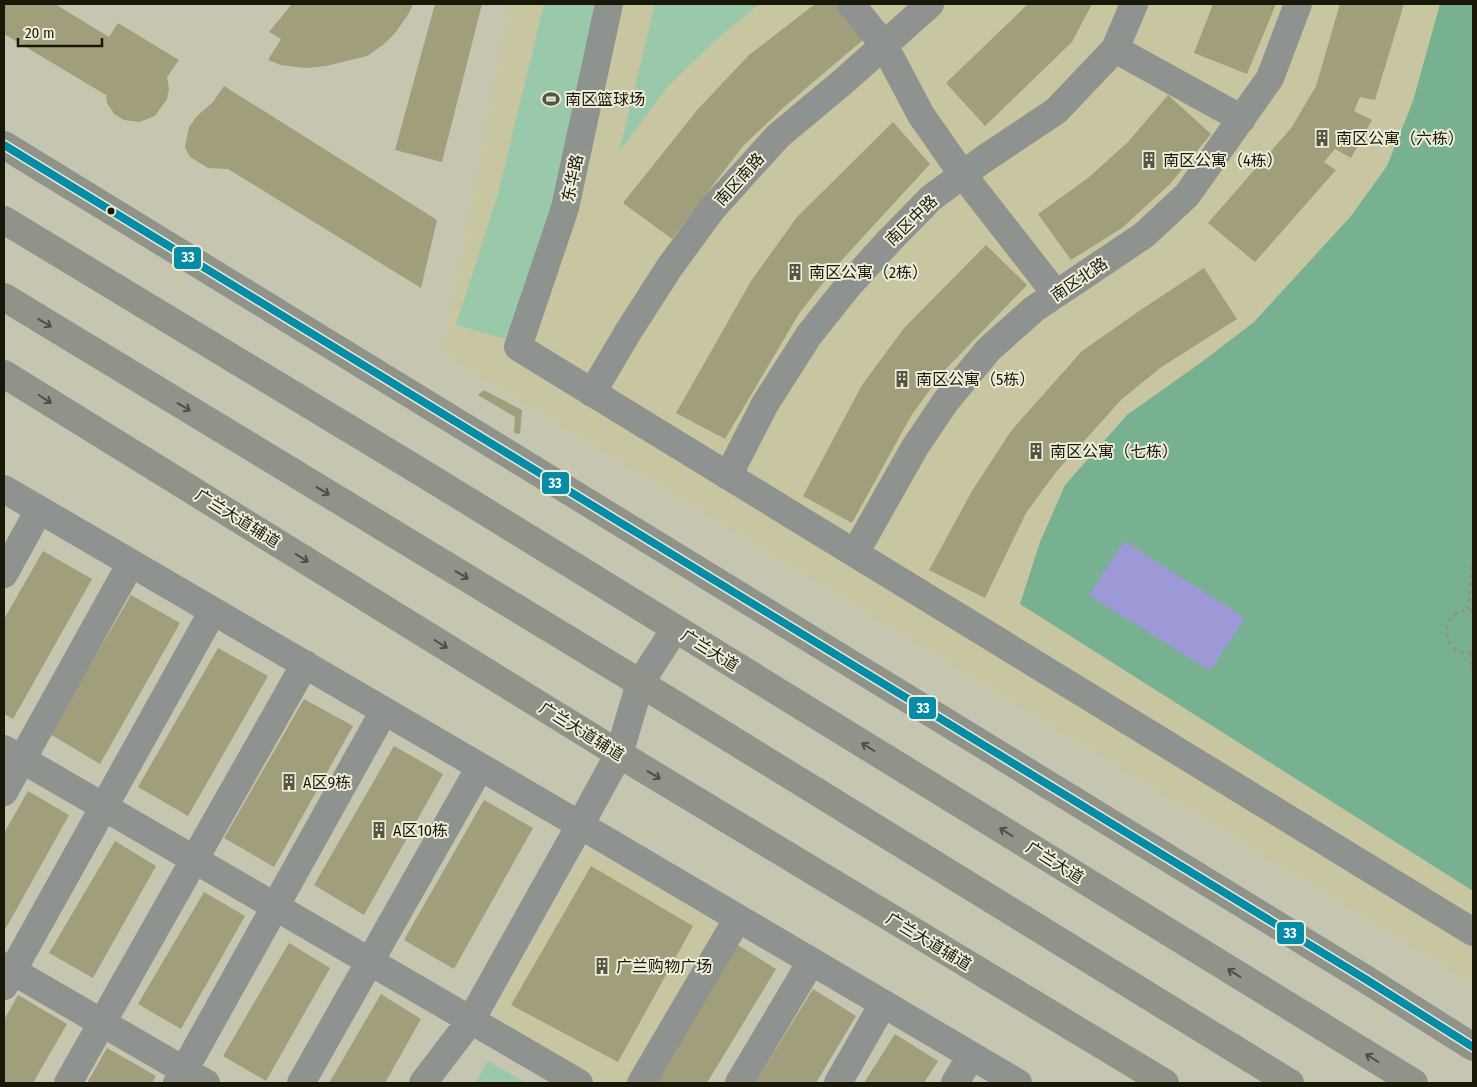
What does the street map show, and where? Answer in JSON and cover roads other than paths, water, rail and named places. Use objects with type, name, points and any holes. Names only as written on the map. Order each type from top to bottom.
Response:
[{"type":"main road","points":[[4,145],[1333,959],[1473,1047]]},
{"type":"main road","name":"广兰大道","points":[[4,220],[426,475],[1414,1083]]},
{"type":"main road","points":[[4,297],[640,683],[1290,1083]]},
{"type":"main road","name":"广兰大道辅道","points":[[4,374],[619,754],[1165,1083]]},
{"type":"street","name":"东华路","points":[[592,393],[518,347],[565,208],[609,4]]},
{"type":"street","points":[[851,4],[884,45],[922,116],[962,175],[1056,294]]},
{"type":"street","name":"南区南路","points":[[592,393],[654,292],[712,209],[778,136],[845,80],[930,4]]},
{"type":"street","name":"南区中路","points":[[728,476],[765,404],[809,335],[848,286],[888,240],[931,198],[1056,111],[1115,49],[1134,4]]},
{"type":"street","name":"南区北路","points":[[855,553],[915,447],[946,401],[989,349],[1034,309],[1144,235],[1187,195],[1270,78],[1298,4]]},
{"type":"street","points":[[1115,49],[1242,119]]},
{"type":"street","points":[[592,393],[1473,932]]},
{"type":"street","points":[[4,489],[1018,1083]]},
{"type":"street","points":[[4,574],[39,510]]},
{"type":"street","points":[[4,792],[13,754],[131,563]]},
{"type":"street","points":[[213,611],[104,807],[6,974],[102,1023],[189,1079],[276,907],[384,711]]},
{"type":"street","points":[[423,1083],[471,1020],[580,825],[619,754],[640,683],[676,629]]},
{"type":"street","points":[[68,1083],[305,664]]},
{"type":"street","points":[[13,754],[579,1083]]},
{"type":"street","points":[[301,1083],[480,767]]},
{"type":"street","points":[[640,1083],[738,918]]},
{"type":"street","points":[[739,1083],[811,962]]},
{"type":"street","points":[[838,1083],[883,1004]]},
{"type":"street","points":[[954,1083],[971,1056]]},
{"type":"place","name":"南区篮球场","points":[[551,99]]},
{"type":"place","name":"南区公寓（六栋）","points":[[1322,138]]},
{"type":"place","name":"南区公寓（4栋）","points":[[1149,160]]},
{"type":"place","name":"南区公寓（2栋）","points":[[795,272]]},
{"type":"place","name":"南区公寓（5栋）","points":[[902,379]]},
{"type":"place","name":"南区公寓（七栋）","points":[[1036,451]]},
{"type":"place","name":"A区9栋","points":[[289,782]]},
{"type":"place","name":"A区10栋","points":[[379,830]]},
{"type":"place","name":"广兰购物广场","points":[[602,966]]}]
